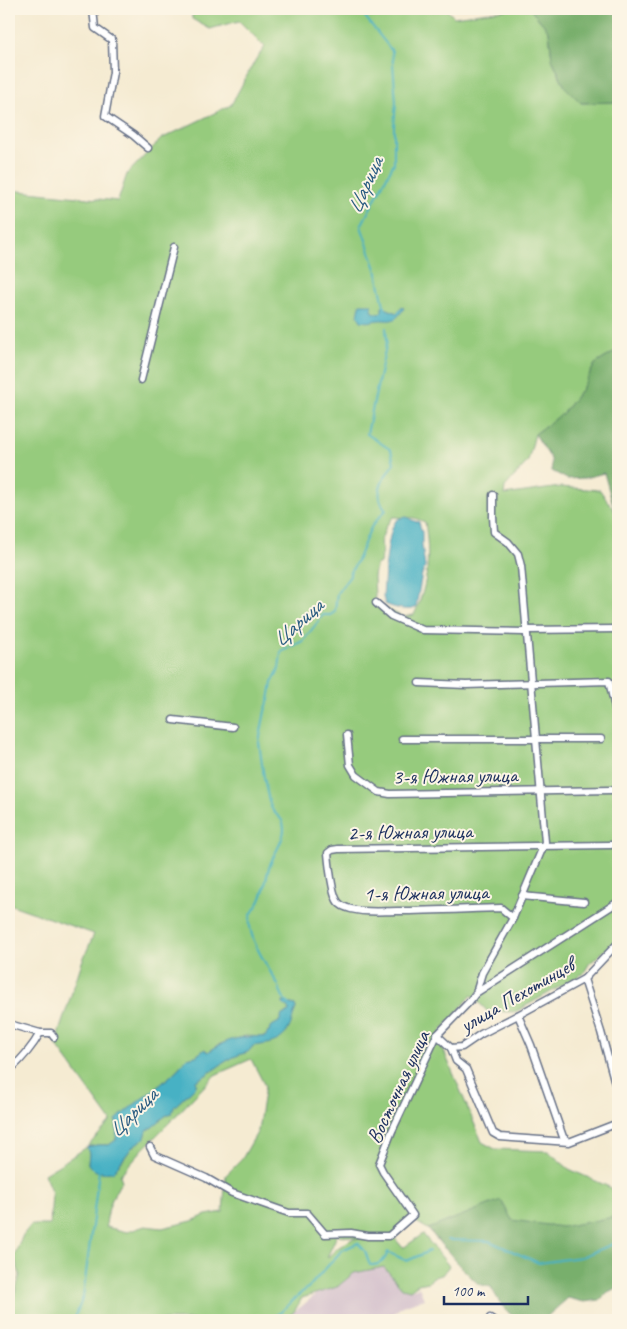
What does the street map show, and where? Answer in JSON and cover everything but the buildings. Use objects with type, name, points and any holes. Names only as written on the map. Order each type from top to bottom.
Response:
[{"type":"street","points":[[93,9],[95,28],[112,40],[113,72],[105,116],[148,148]]},
{"type":"street","points":[[141,380],[174,247]]},
{"type":"street","points":[[476,993],[482,974],[512,918],[545,842],[521,566],[518,554],[508,542],[494,532],[493,495]]},
{"type":"street","points":[[376,603],[391,616],[422,630],[524,632],[527,630],[616,629]]},
{"type":"street","points":[[419,683],[466,685],[609,681],[618,722]]},
{"type":"street","points":[[172,720],[233,727]]},
{"type":"street","name":"3-я Южная улица","points":[[347,735],[350,765],[356,775],[379,792],[390,794],[611,790]]},
{"type":"street","points":[[402,740],[601,739]]},
{"type":"street","points":[[544,845],[611,845]]},
{"type":"street","name":"2-я Южная улица","points":[[338,903],[328,854],[332,850],[544,845]]},
{"type":"street","points":[[522,896],[584,902]]},
{"type":"street","name":"Восточная улица","points":[[150,1147],[154,1155],[206,1178],[232,1193],[289,1213],[306,1213],[326,1234],[351,1233],[368,1236],[389,1236],[414,1215],[379,1164],[395,1123],[437,1035],[476,993],[618,902]]},
{"type":"street","name":"1-я Южная улица","points":[[338,903],[352,910],[372,911],[501,908],[512,918]]},
{"type":"street","name":"улица Пехотинцев","points":[[451,1048],[462,1047],[481,1034],[584,979],[618,943]]},
{"type":"street","points":[[584,979],[618,1094]]},
{"type":"street","points":[[518,1015],[531,1045],[563,1138],[569,1142]]},
{"type":"street","points":[[9,1024],[40,1033],[51,1034],[54,1037]]},
{"type":"street","points":[[9,1071],[33,1046],[40,1033]]},
{"type":"street","points":[[437,1035],[451,1048],[456,1061],[466,1069],[493,1133],[500,1137],[569,1142],[618,1123]]},
{"type":"shaded area","points":[[384,1267],[402,1288],[410,1290],[419,1287],[424,1299],[402,1306],[387,1320],[283,1320],[316,1294],[336,1287],[354,1273]]},
{"type":"green space","points":[[192,9],[212,9],[215,12],[216,9],[446,9],[454,17],[510,9],[530,9],[549,31],[552,59],[565,87],[581,103],[616,102],[618,105],[618,350],[595,364],[582,389],[562,414],[535,434],[528,461],[505,487],[504,495],[560,487],[600,490],[618,514],[618,939],[589,964],[584,973],[515,1012],[487,1011],[472,995],[441,1031],[443,1049],[482,1142],[495,1149],[548,1151],[569,1169],[618,1191],[618,1270],[444,1248],[428,1229],[413,1220],[392,1235],[403,1248],[423,1234],[449,1266],[442,1275],[433,1277],[429,1282],[418,1284],[410,1290],[402,1288],[384,1267],[354,1273],[337,1287],[302,1298],[294,1312],[283,1320],[9,1320],[9,1301],[15,1293],[20,1275],[14,1256],[23,1235],[31,1225],[50,1225],[52,1193],[44,1174],[87,1147],[111,1121],[57,1046],[59,1032],[82,962],[94,934],[9,904],[9,190],[118,201],[127,174],[161,139],[231,105],[256,59],[265,47],[239,21],[210,29],[192,19]],"holes":[[[393,517],[414,518],[425,522],[428,547],[427,569],[423,591],[414,615],[403,617],[373,602],[375,597],[374,577],[376,565],[380,563],[382,549],[380,543],[386,526]],[[283,1002],[295,1005],[296,1008],[292,1017],[253,1046],[248,1052],[227,1061],[196,1081],[196,1086],[174,1107],[172,1113],[147,1130],[145,1138],[134,1145],[120,1164],[88,1164],[89,1154],[87,1147],[109,1145],[116,1140],[116,1120],[163,1083],[187,1058],[196,1056],[205,1049],[208,1052],[220,1044],[245,1036],[265,1037],[272,1026],[279,1022],[282,1015],[289,1012],[288,1006]],[[251,1059],[265,1086],[258,1131],[242,1159],[226,1175],[223,1212],[162,1228],[145,1226],[127,1232],[106,1227],[111,1203],[122,1181],[120,1175],[215,1075]],[[337,1235],[361,1238],[352,1239],[336,1249],[327,1258]]]},
{"type":"green space","points":[[530,9],[589,9],[618,14],[618,105],[616,102],[581,103],[565,87],[552,59],[549,31]]},
{"type":"green space","points":[[618,350],[618,514],[615,512],[604,473],[585,478],[567,479],[552,471],[551,459],[535,434],[562,414],[582,389],[595,364]]},
{"type":"green space","points":[[501,1200],[512,1220],[562,1227],[618,1216],[618,1287],[608,1292],[600,1300],[584,1302],[568,1298],[543,1320],[523,1320],[512,1315],[504,1307],[491,1287],[478,1284],[428,1229]]},
{"type":"water","points":[[360,304],[371,304],[373,312],[379,314],[382,311],[382,307],[397,313],[402,306],[404,308],[394,319],[366,322],[361,321],[358,316]]},
{"type":"water","points":[[407,517],[419,522],[422,532],[425,567],[416,607],[413,609],[392,607],[385,604],[383,597],[390,535],[396,521]]},
{"type":"water","points":[[283,1002],[295,1005],[296,1008],[285,1035],[272,1043],[253,1046],[248,1052],[227,1061],[196,1081],[196,1086],[174,1107],[172,1113],[147,1130],[145,1138],[134,1145],[113,1172],[99,1172],[90,1167],[88,1164],[89,1154],[87,1147],[109,1145],[116,1140],[116,1120],[163,1083],[187,1058],[196,1056],[205,1049],[208,1052],[235,1039],[265,1037],[272,1026],[279,1022],[282,1015],[289,1012],[288,1007],[283,1005]]},
{"type":"waterway","name":"Царица","points":[[359,9],[392,51],[396,102],[394,163],[361,226],[376,269],[385,310]]},
{"type":"waterway","name":"Царица","points":[[278,985],[258,951],[251,932],[250,923],[251,915],[263,894],[269,869],[284,829],[281,818],[271,807],[259,742],[272,683],[279,669],[281,652],[303,641],[323,615],[331,615],[335,611],[337,593],[350,576],[350,572],[357,562],[372,526],[386,510],[382,504],[379,492],[383,480],[394,463],[391,450],[367,434],[387,341],[386,328]]},
{"type":"waterway","name":"Царица","points":[[279,988],[284,999],[290,1005]]},
{"type":"waterway","name":"Царица","points":[[74,1320],[83,1297],[99,1171]]},
{"type":"waterway","points":[[447,1240],[489,1241],[539,1263],[581,1257],[618,1242]]},
{"type":"waterway","points":[[269,1320],[309,1287],[342,1250],[358,1243],[365,1251],[370,1265],[377,1265],[382,1262],[388,1252],[407,1261],[429,1251]]}]
